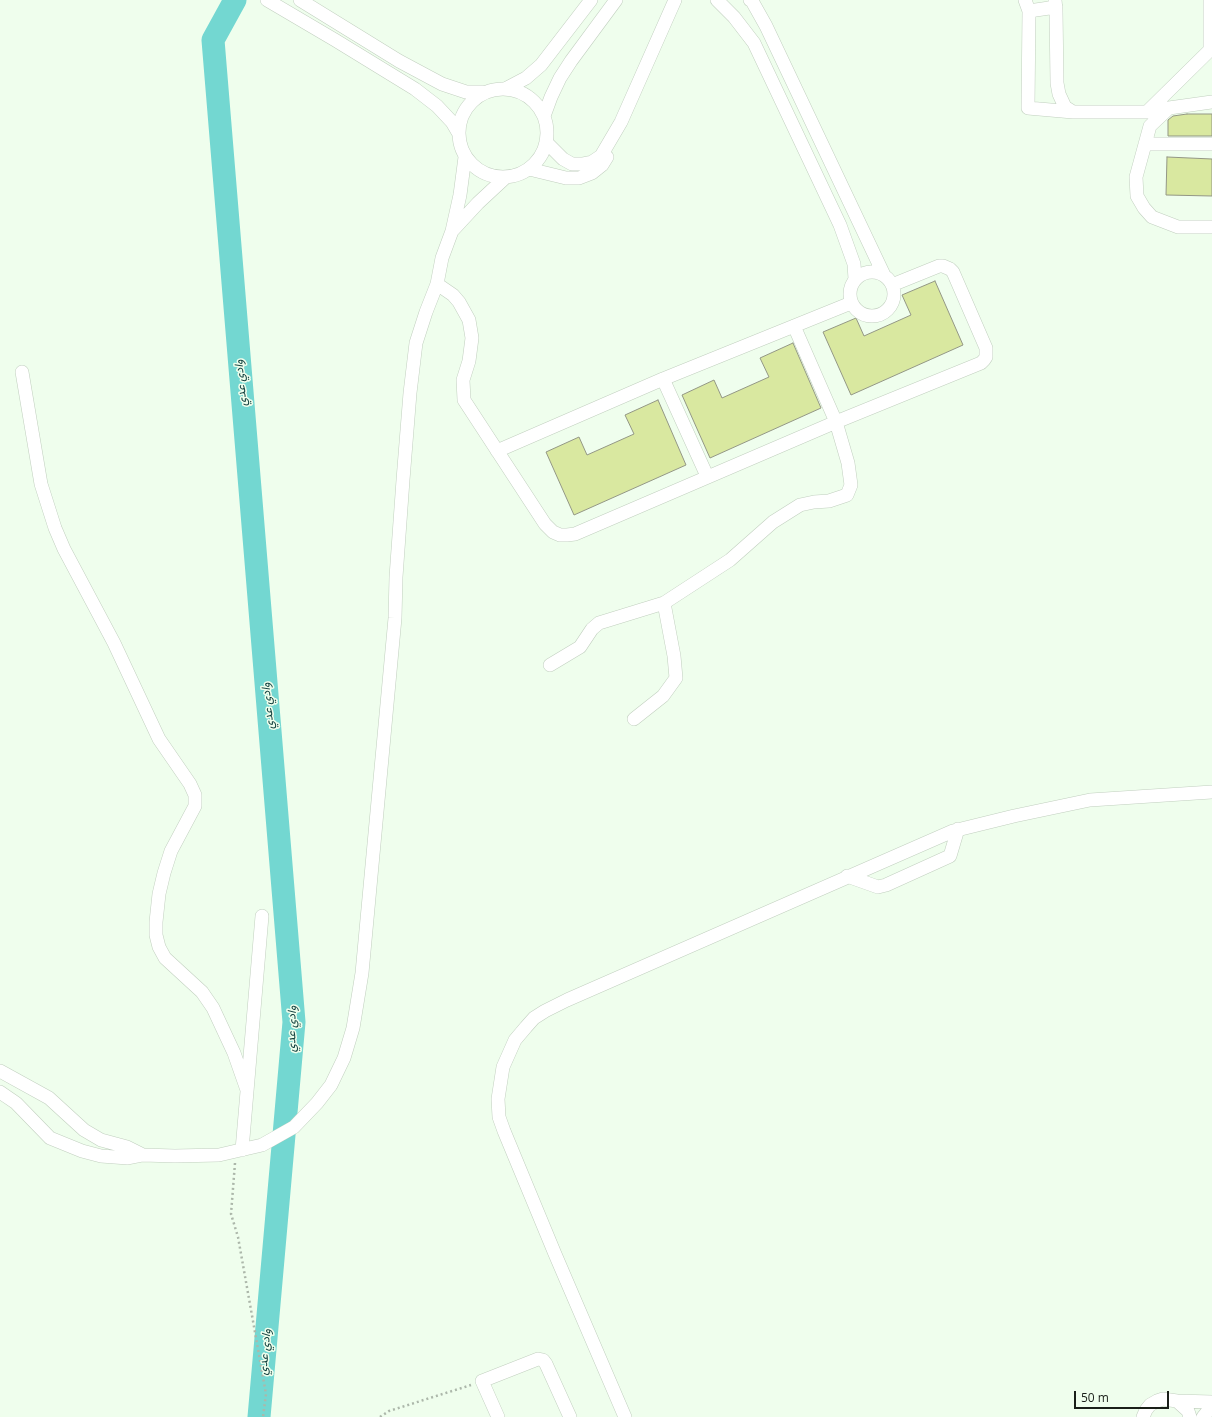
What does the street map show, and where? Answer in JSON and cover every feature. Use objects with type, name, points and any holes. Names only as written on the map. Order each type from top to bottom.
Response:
[{"type":"street","points":[[267,0],[415,89],[437,106],[452,122],[459,134]]},
{"type":"street","points":[[300,0],[399,61],[442,84],[466,92],[484,92],[507,88],[519,91],[529,97],[538,105],[544,116],[547,129],[546,142],[543,152],[537,162],[529,169],[518,175],[495,177],[483,173],[473,166],[465,157],[459,134],[460,121],[465,109],[473,100],[484,92]]},
{"type":"street","points":[[507,88],[526,78],[542,65],[591,0]]},
{"type":"street","points":[[544,116],[560,78],[616,0]]},
{"type":"street","points":[[546,142],[563,159],[572,164],[592,162],[601,156],[621,122],[675,0]]},
{"type":"street","points":[[717,0],[734,17],[754,43],[840,225],[854,264],[855,279],[850,290],[851,303],[865,315],[871,316],[883,313],[892,303],[893,291],[766,26],[750,0]]},
{"type":"street","points":[[1074,112],[1065,107],[1059,94],[1057,83],[1056,4],[1027,6],[1028,108],[1074,112],[1147,112],[1210,50],[1210,0]]},
{"type":"street","points":[[1212,102],[1169,108],[1150,126],[1136,177],[1137,196],[1144,208],[1152,217],[1178,227],[1212,227]]},
{"type":"street","points":[[529,169],[566,178],[579,178],[592,173],[602,165],[611,153],[621,122]]},
{"type":"street","points":[[1145,144],[1212,144]]},
{"type":"street","points":[[0,1092],[16,1103],[50,1138],[82,1151],[101,1156],[128,1158],[143,1155],[220,1155],[262,1145],[294,1127],[317,1103],[331,1085],[344,1058],[353,1028],[362,973],[395,618],[396,577],[410,393],[416,343],[426,312],[438,284],[442,258],[452,232],[460,195],[465,157]]},
{"type":"street","points":[[452,232],[478,203],[506,177]]},
{"type":"street","points":[[438,284],[456,299],[469,320],[472,338],[469,361],[463,380],[464,400],[545,524],[553,532],[560,535],[575,534],[707,476],[981,363],[986,357],[986,348],[950,268],[939,266],[888,280],[872,272],[866,272],[855,279]]},
{"type":"street","points":[[497,451],[663,379],[851,303]]},
{"type":"street","points":[[550,665],[580,647],[592,629],[599,623],[664,603],[730,560],[773,522],[800,505],[829,501],[847,495],[851,485],[848,463],[836,422],[794,326]]},
{"type":"street","points":[[22,372],[41,484],[55,528],[64,549],[114,644],[159,739],[190,784],[194,795],[195,806],[171,851],[164,872],[159,894],[156,922],[156,935],[159,947],[165,958],[202,992],[213,1008],[234,1053],[247,1090]]},
{"type":"street","points":[[663,379],[707,476]]},
{"type":"street","points":[[634,719],[663,696],[676,678],[674,656],[664,603]]},
{"type":"street","points":[[625,1417],[549,1240],[499,1117],[498,1099],[503,1067],[515,1040],[534,1018],[545,1011],[847,876],[958,829],[1090,800],[1212,792]]},
{"type":"street","points":[[847,876],[878,887],[886,885],[950,856],[958,829]]},
{"type":"street","points":[[239,1151],[247,1090],[262,916]]},
{"type":"street","points":[[0,1071],[49,1098],[84,1130],[101,1140],[127,1148],[143,1155]]},
{"type":"street","points":[[498,1417],[482,1381],[536,1360],[543,1360],[546,1364],[570,1417]]},
{"type":"street","points":[[1142,1417],[1150,1405],[1163,1399],[1212,1402]]},
{"type":"street","points":[[1177,1401],[1188,1411],[1190,1417]]},
{"type":"street","points":[[1203,1417],[1212,1406]]},
{"type":"path","points":[[239,1151],[231,1214],[238,1237],[266,1394],[263,1417]]},
{"type":"path","points":[[380,1417],[389,1411],[482,1381]]},
{"type":"building","points":[[1187,114],[1212,114],[1212,136],[1168,136],[1168,120],[1173,116]]},
{"type":"building","points":[[1167,157],[1212,159],[1212,196],[1166,195]]},
{"type":"building","points":[[935,281],[963,345],[851,395],[823,332],[856,318],[864,336],[911,315],[902,295]]},
{"type":"building","points":[[793,343],[821,408],[710,458],[682,395],[714,380],[722,398],[769,377],[760,358]]},
{"type":"building","points":[[658,400],[686,465],[574,515],[546,452],[579,437],[587,455],[634,434],[625,415]]},
{"type":"waterway","name":"وادي عدي","points":[[235,0],[213,40],[294,1022],[259,1417]]}]
